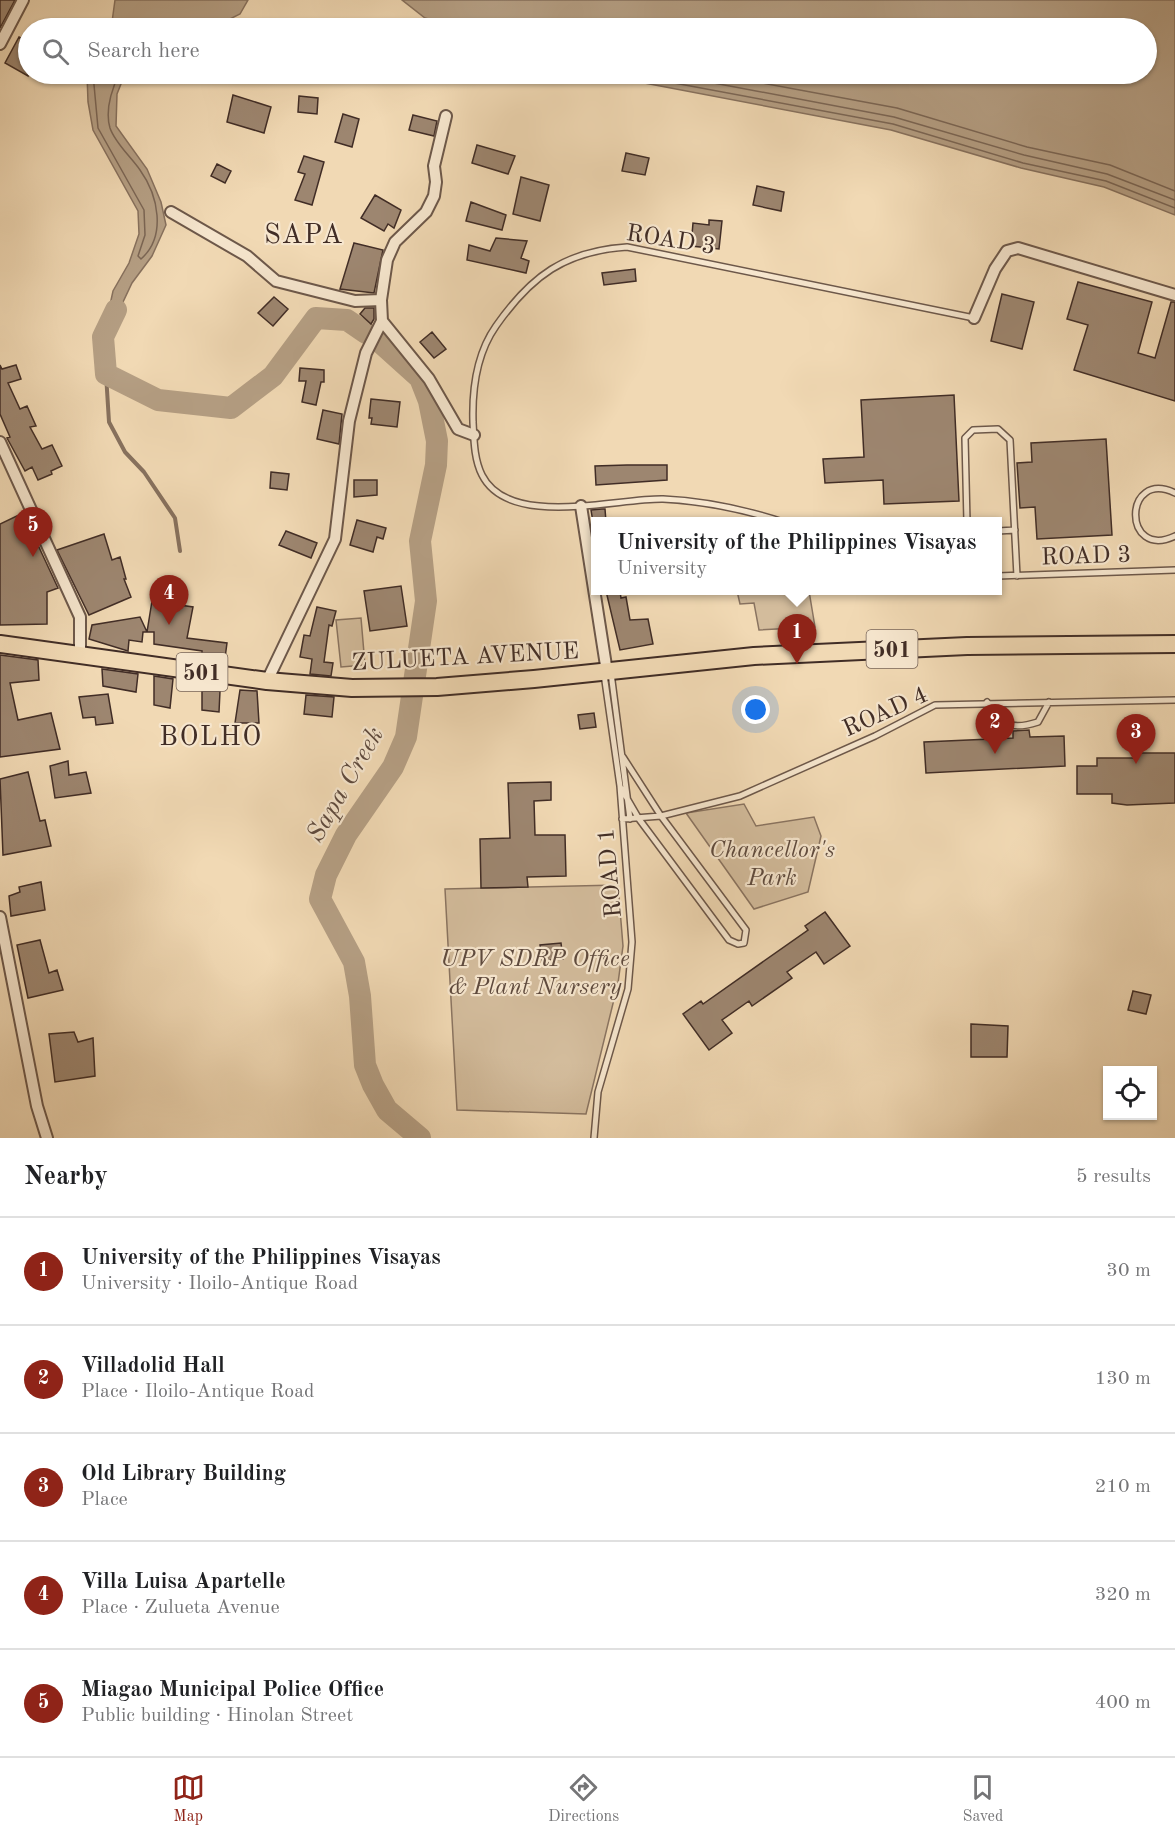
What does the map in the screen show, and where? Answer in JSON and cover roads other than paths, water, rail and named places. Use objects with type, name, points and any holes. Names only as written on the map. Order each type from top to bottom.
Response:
[{"type":"main road","name":"ZULUETA AVENUE","points":[[0,644],[267,681],[352,688],[437,687],[607,672]]},
{"type":"main road","name":"501","points":[[607,672],[754,656],[967,646],[1175,644]]},
{"type":"street","points":[[0,44],[23,0]]},
{"type":"street","points":[[267,681],[335,539],[349,421],[366,353],[382,321],[381,300],[387,260],[395,242],[426,212],[434,196],[436,182],[434,166],[446,116]]},
{"type":"street","points":[[171,212],[247,256],[276,281],[356,301],[381,300]]},
{"type":"street","points":[[974,318],[1001,260],[1007,251],[1017,248],[1175,295]]},
{"type":"street","points":[[382,321],[429,379],[458,429],[474,435]]},
{"type":"street","points":[[0,442],[80,617],[80,655]]},
{"type":"street","points":[[581,506],[591,570]]},
{"type":"street","points":[[595,595],[607,672]]},
{"type":"street","points":[[0,921],[37,1106],[47,1138]]},
{"type":"lane","name":"ROAD 3","points":[[766,517],[729,506],[705,502],[647,500],[581,506],[534,505],[501,495],[483,477],[474,435],[476,377],[490,334],[516,301],[544,272],[594,252],[636,247],[974,318]]},
{"type":"lane","points":[[967,517],[965,438],[973,430],[998,429],[1010,440],[1017,576]]},
{"type":"lane","points":[[1175,493],[1167,489],[1150,490],[1138,501],[1134,518],[1142,533],[1150,538],[1158,541],[1175,536]]},
{"type":"lane","points":[[1002,531],[1015,530]]},
{"type":"lane","name":"ROAD 3","points":[[1002,576],[1175,570]]},
{"type":"lane","name":"ROAD 1","points":[[607,672],[623,758],[630,819]]},
{"type":"lane","name":"ROAD 1","points":[[594,1138],[598,1092],[625,1000],[632,965],[620,786],[607,672]]},
{"type":"lane","name":"ROAD 4","points":[[622,819],[661,816],[762,787],[935,705],[987,702],[1175,700]]},
{"type":"lane","points":[[987,702],[999,720],[1013,726],[1038,722],[1049,702]]},
{"type":"lane","points":[[620,786],[629,798],[639,819],[729,940],[738,944],[744,943],[746,930],[661,816],[623,758]]},
{"type":"water","points":[[115,0],[248,0],[240,14],[232,18],[113,18]]},
{"type":"water","points":[[402,0],[1175,0],[1175,215],[1104,187],[1021,168],[891,130],[650,84],[1157,84],[1157,18],[425,18]]},
{"type":"water","points":[[87,84],[121,84],[117,94],[116,126],[147,169],[161,202],[166,225],[152,256],[132,283],[114,321],[103,337],[113,291],[129,263],[139,234],[138,211],[93,130]]},
{"type":"waterway","name":"Sapa Creek","points":[[116,310],[103,337],[106,374],[158,400],[231,408],[273,376],[316,318],[347,320],[366,333]]},
{"type":"waterway","name":"Sapa Creek","points":[[380,342],[420,378],[429,401],[437,441],[436,465],[420,541],[426,601],[406,737],[393,767],[346,835],[326,875],[320,899],[354,962],[360,996],[365,1065],[373,1085],[387,1110],[420,1138]]},
{"type":"waterway","points":[[106,374],[109,422],[125,452],[144,472],[175,518],[180,551]]},
{"type":"place","name":"Miagao Municipal Police Office","points":[[33,557]]},
{"type":"place","name":"Villa Luisa Apartelle","points":[[169,625]]},
{"type":"place","name":"University of the Philippines Visayas","points":[[797,664]]},
{"type":"place","name":"Villadolid Hall","points":[[995,754]]},
{"type":"place","name":"Old Library Building","points":[[1136,764]]},
{"type":"district","name":"SAPA","points":[[304,234]]},
{"type":"district","name":"BOLHO","points":[[211,736]]},
{"type":"park label","name":"Chancellor's Park","points":[[772,863]]},
{"type":"park label","name":"UPV SDRP Office & Plant Nursery","points":[[535,972]]}]
